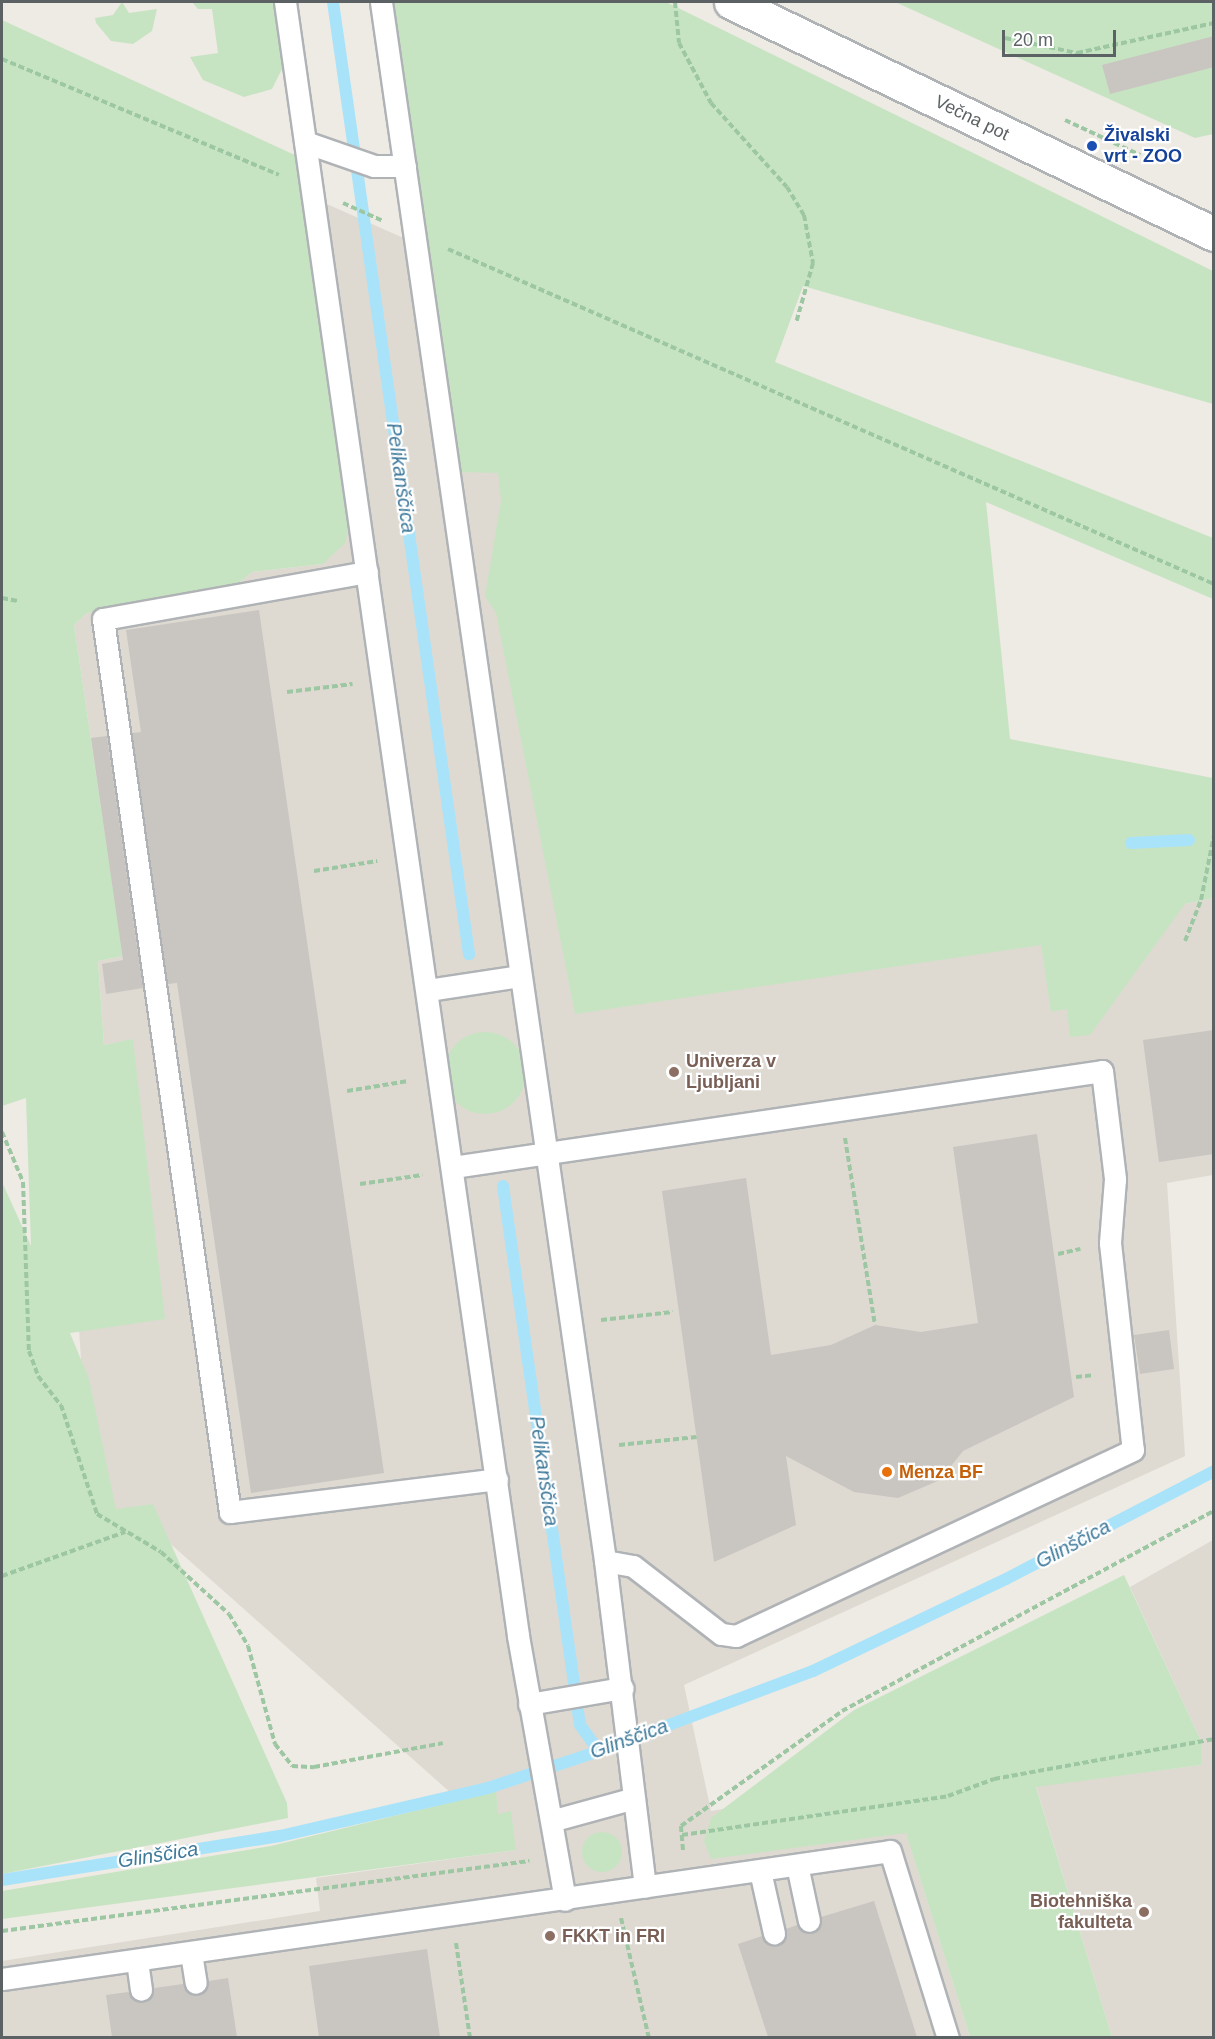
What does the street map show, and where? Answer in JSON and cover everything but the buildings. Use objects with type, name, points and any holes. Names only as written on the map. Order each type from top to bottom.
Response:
[{"type":"main road","name":"Večna pot","points":[[731,2],[1214,234]]},
{"type":"lane","points":[[285,2],[310,144],[311,188],[384,680],[518,1636],[545,1801],[554,1820],[565,1900]]},
{"type":"lane","points":[[381,2],[405,166],[405,231],[589,1449],[623,1688],[631,1799],[645,1887]]},
{"type":"lane","points":[[310,144],[374,166],[405,166]]},
{"type":"lane","points":[[367,572],[103,619],[230,1512],[497,1479]]},
{"type":"lane","points":[[428,990],[519,976]]},
{"type":"lane","points":[[453,1167],[1102,1071],[1115,1179],[1110,1243],[1133,1450],[736,1636],[721,1634],[633,1566],[605,1561]]},
{"type":"lane","points":[[529,1704],[623,1688]]},
{"type":"lane","points":[[554,1820],[631,1799]]},
{"type":"lane","points":[[2,1979],[565,1900],[890,1851],[948,2037]]},
{"type":"lane","points":[[797,1865],[809,1921]]},
{"type":"lane","points":[[760,1871],[774,1933]]},
{"type":"lane","points":[[191,1953],[196,1983]]},
{"type":"lane","points":[[138,1961],[141,1990]]},
{"type":"path","points":[[675,2],[679,43],[711,103],[787,187],[804,215],[813,263],[796,323]]},
{"type":"path","points":[[1005,38],[1077,53],[1214,23]]},
{"type":"path","points":[[2,59],[311,188],[1214,584]]},
{"type":"path","points":[[2,598],[18,601]]},
{"type":"path","points":[[287,692],[384,680]]},
{"type":"path","points":[[1185,941],[1201,900],[1214,835]]},
{"type":"path","points":[[314,871],[408,856]]},
{"type":"path","points":[[346,1091],[438,1076]]},
{"type":"path","points":[[840,1108],[875,1325]]},
{"type":"path","points":[[2,1132],[23,1182],[29,1351],[38,1376],[61,1406],[90,1501],[104,1523],[127,1531],[191,1575],[229,1614],[248,1646],[275,1744],[292,1766],[314,1767],[443,1743]]},
{"type":"path","points":[[360,1184],[453,1167]]},
{"type":"path","points":[[570,1323],[673,1312]]},
{"type":"path","points":[[589,1449],[697,1437]]},
{"type":"path","points":[[640,1847],[684,1849],[681,1826],[842,1711],[1214,1511]]},
{"type":"path","points":[[2,1576],[127,1531]]},
{"type":"path","points":[[682,1835],[948,1796],[994,1779],[1214,1739]]},
{"type":"path","points":[[2,1931],[559,1853]]},
{"type":"path","points":[[615,1892],[649,2037]]},
{"type":"path","points":[[452,1916],[470,2037]]},
{"type":"shaded area","name":"Univerza v Ljubljani","points":[[302,193],[426,248],[923,771],[1148,912],[1213,898],[1213,1175],[1167,1183],[1185,1456],[684,1685],[711,1811],[890,1781],[970,2037],[2,2038],[2,1961],[320,1911],[316,1878],[515,1850],[165,1539],[107,1524],[82,1375],[79,1329],[136,1098],[133,1040],[104,1045],[98,961],[123,956],[74,625],[87,613],[214,603],[252,572],[323,564],[349,506]]},
{"type":"shaded area","name":"Biotehniška fakulteta","points":[[1213,1540],[1213,2037],[1112,2037],[1036,1786],[1201,1765],[1201,1741],[1130,1587]]},
{"type":"green space","points":[[122,2],[129,13],[157,9],[152,31],[133,44],[111,41],[96,23],[95,18],[113,15]]},
{"type":"green space","points":[[192,2],[274,2],[283,67],[272,89],[244,97],[203,80],[190,57],[218,53],[212,9],[198,9]]},
{"type":"green space","points":[[391,2],[666,2],[1213,271],[1213,404],[803,286],[775,362],[1213,538],[1213,599],[986,502],[1010,739],[1213,778],[1213,898],[1185,904],[1090,1035],[1070,1037],[1067,1009],[1051,1012],[1041,945],[575,1014],[496,613],[485,596],[501,500],[498,473],[459,472]]},
{"type":"green space","points":[[895,2],[1213,2],[1213,134],[1195,138]]},
{"type":"green space","points":[[2,20],[297,156],[349,506],[346,542],[323,564],[252,572],[214,603],[87,613],[74,625],[123,956],[98,961],[104,1045],[133,1039],[165,1319],[70,1333],[89,1379],[116,1509],[153,1504],[287,1803],[288,1818],[2,1874],[2,1182],[31,1246],[26,1098],[2,1106]]},
{"type":"green space","points":[[485,1032],[501,1035],[514,1044],[523,1057],[526,1073],[523,1089],[514,1102],[501,1111],[485,1114],[469,1111],[456,1102],[447,1089],[444,1073],[447,1057],[456,1044],[469,1035]]},
{"type":"green space","points":[[1124,1575],[1201,1741],[1201,1765],[1036,1787],[1112,2037],[970,2037],[906,1833],[711,1859],[704,1841],[711,1818],[854,1710]]},
{"type":"green space","points":[[496,1791],[498,1814],[511,1811],[516,1850],[2,1919],[2,1891],[271,1846]]},
{"type":"green space","points":[[602,1832],[610,1833],[616,1838],[621,1844],[621,1860],[616,1866],[610,1871],[602,1872],[594,1871],[588,1866],[583,1860],[582,1852],[583,1844],[588,1838],[594,1833]]},
{"type":"waterway","name":"Pelikanščica","points":[[333,2],[469,954]]},
{"type":"waterway","points":[[1131,843],[1189,840]]},
{"type":"waterway","name":"Pelikanščica","points":[[503,1186],[580,1725],[599,1751]]},
{"type":"waterway","name":"Glinščica","points":[[2,1880],[280,1836],[488,1788],[599,1751],[813,1671],[1006,1579],[1214,1471]]},
{"type":"place","name":"Živalski vrt - ZOO","points":[[1092,146]]},
{"type":"place","name":"Univerza v Ljubljani","points":[[674,1072]]},
{"type":"place","name":"Menza BF","points":[[887,1472]]},
{"type":"place","name":"Biotehniška fakulteta","points":[[1144,1912]]},
{"type":"place","name":"FKKT in FRI","points":[[550,1936]]}]
